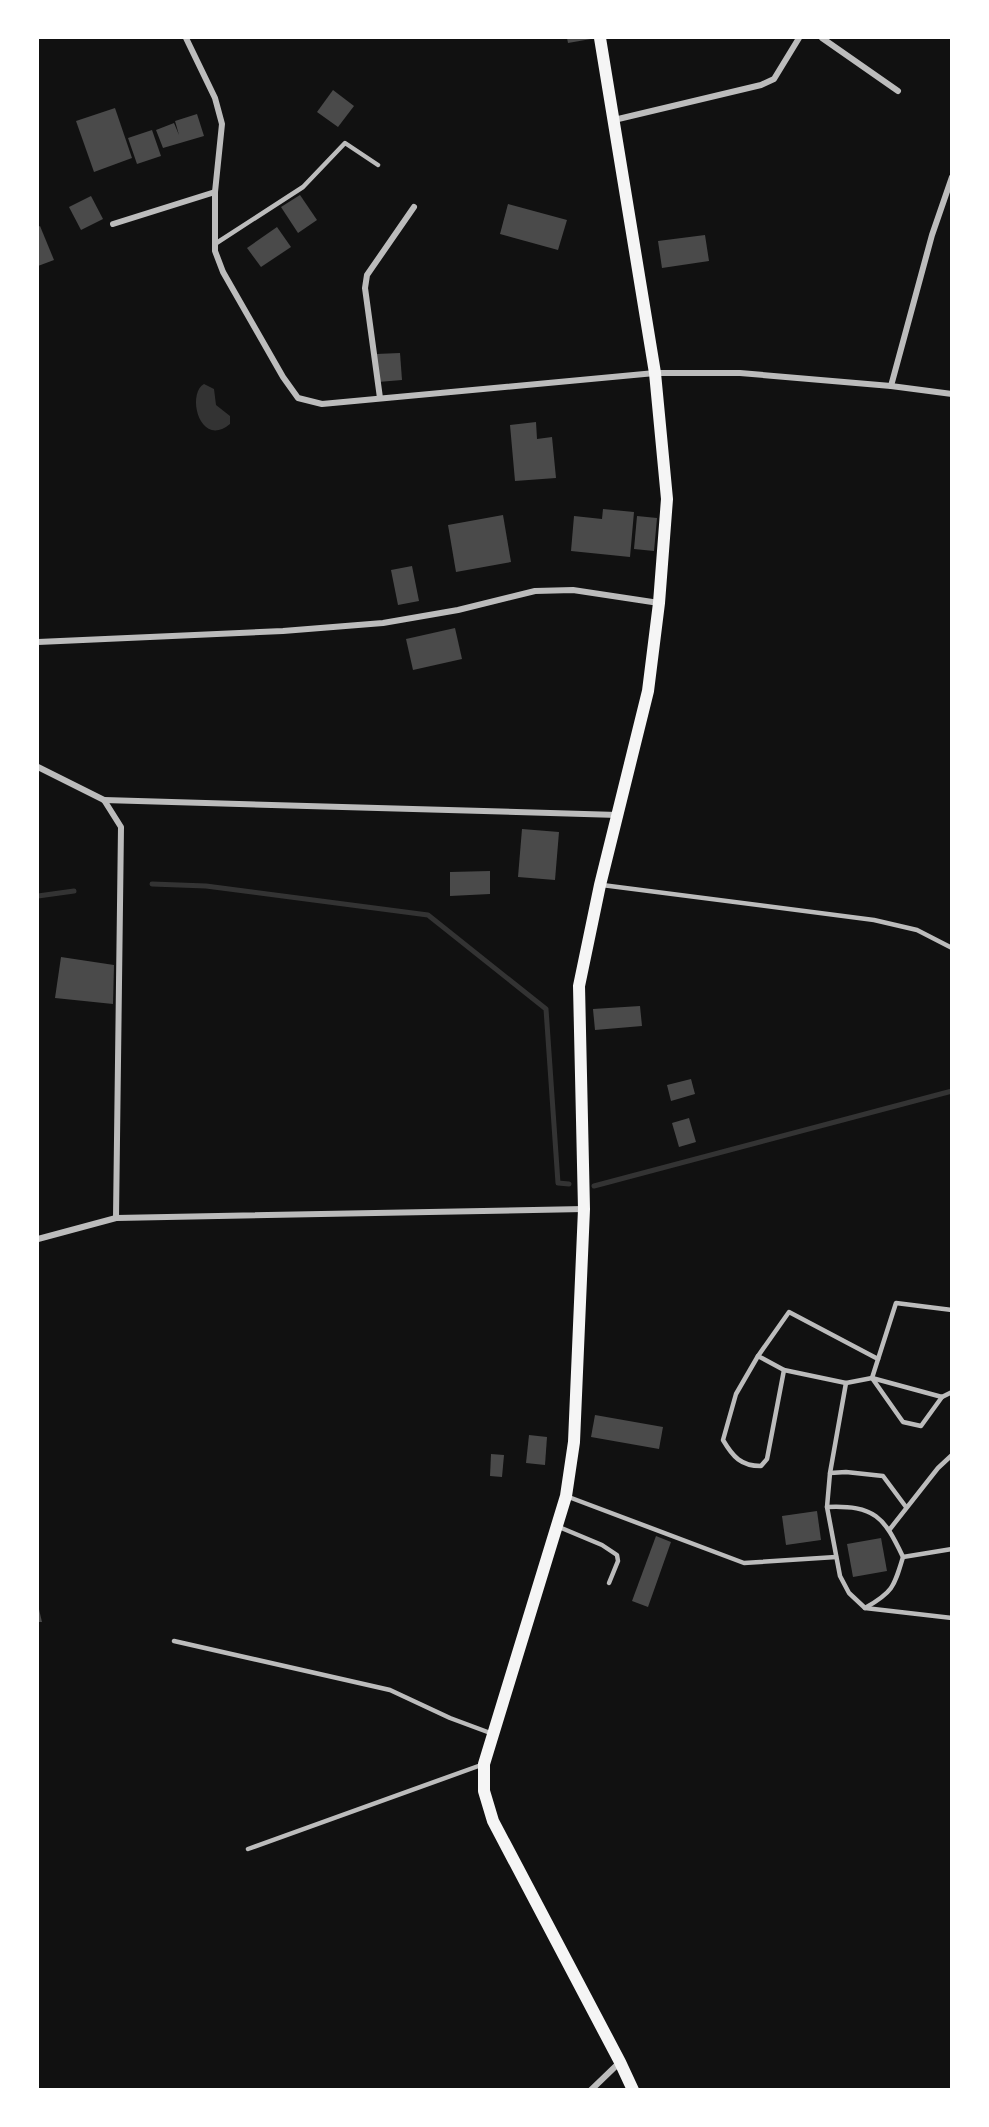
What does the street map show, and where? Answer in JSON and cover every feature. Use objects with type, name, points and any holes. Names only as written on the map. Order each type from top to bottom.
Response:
[{"type":"main road","points":[[600,38],[655,373],[667,499],[659,603],[648,691],[600,885],[579,986],[584,1209],[578,1399],[574,1442],[566,1496],[484,1764],[484,1791],[493,1821],[633,2090]]},
{"type":"street","points":[[186,38],[215,98],[222,124],[215,192],[215,251],[223,272],[283,377],[298,398],[322,404],[655,373],[740,373],[891,386],[951,394]]},
{"type":"street","points":[[614,120],[761,85],[774,79],[799,38]]},
{"type":"street","points":[[822,38],[898,91]]},
{"type":"street","points":[[891,386],[932,235],[951,177]]},
{"type":"street","points":[[112,224],[215,192]]},
{"type":"street","points":[[380,398],[365,288],[367,275],[414,207]]},
{"type":"street","points":[[38,642],[283,631],[383,623],[458,610],[535,591],[573,590],[659,603]]},
{"type":"street","points":[[38,767],[104,800],[619,815]]},
{"type":"street","points":[[104,800],[121,827],[116,1218]]},
{"type":"street","points":[[38,1239],[116,1218],[584,1209]]},
{"type":"street","points":[[591,2090],[620,2062]]},
{"type":"lane","points":[[215,244],[303,187],[345,143],[378,165]]},
{"type":"lane","points":[[600,885],[874,920],[917,930],[951,948]]},
{"type":"lane","points":[[872,1378],[896,1303],[951,1310]]},
{"type":"lane","points":[[784,1370],[766,1459],[761,1466],[751,1466],[732,1456],[723,1440],[736,1394],[758,1356],[789,1312],[878,1359]]},
{"type":"lane","points":[[758,1356],[784,1370],[846,1383],[872,1378],[942,1397]]},
{"type":"lane","points":[[872,1378],[903,1422],[921,1426],[942,1397],[951,1392]]},
{"type":"lane","points":[[846,1383],[830,1473],[827,1507],[840,1576],[849,1593],[865,1608],[951,1618]]},
{"type":"lane","points":[[890,1529],[951,1455]]},
{"type":"lane","points":[[830,1473],[846,1472],[883,1476],[906,1507]]},
{"type":"lane","points":[[566,1496],[744,1563],[836,1557]]},
{"type":"lane","points":[[827,1507],[850,1506],[878,1516],[890,1529],[903,1557],[894,1586],[884,1598],[865,1608]]},
{"type":"lane","points":[[557,1526],[602,1545],[617,1556],[618,1561],[609,1583]]},
{"type":"lane","points":[[903,1557],[951,1549]]},
{"type":"lane","points":[[174,1641],[390,1690],[450,1718],[493,1734]]},
{"type":"lane","points":[[248,1849],[484,1764]]},
{"type":"shaded area","points":[[204,384],[214,389],[216,405],[230,416],[230,424],[220,430],[211,430],[199,417],[196,398]]},
{"type":"building","points":[[567,38],[591,38],[591,39],[568,43]]},
{"type":"building","points":[[333,90],[354,106],[338,127],[317,112]]},
{"type":"building","points":[[115,108],[132,158],[94,172],[76,121]]},
{"type":"building","points":[[197,114],[204,136],[163,148],[156,130],[174,123],[179,135],[175,121]]},
{"type":"building","points":[[152,130],[161,156],[137,164],[128,138]]},
{"type":"building","points":[[300,195],[317,220],[298,233],[281,207]]},
{"type":"building","points":[[91,196],[103,219],[81,230],[69,207]]},
{"type":"building","points":[[508,204],[567,220],[558,250],[500,234]]},
{"type":"building","points":[[40,226],[54,260],[38,266],[38,227]]},
{"type":"building","points":[[277,227],[291,247],[261,267],[247,248]]},
{"type":"building","points":[[705,235],[709,261],[662,268],[658,241]]},
{"type":"building","points":[[400,353],[402,380],[378,382],[376,354]]},
{"type":"building","points":[[536,422],[537,439],[552,437],[556,478],[515,481],[510,425]]},
{"type":"building","points":[[603,509],[634,512],[630,557],[571,551],[574,516],[602,519]]},
{"type":"building","points":[[503,515],[511,562],[456,572],[448,525]]},
{"type":"building","points":[[637,516],[657,518],[654,551],[634,549]]},
{"type":"building","points":[[412,566],[419,601],[398,605],[391,570]]},
{"type":"building","points":[[455,628],[462,659],[413,670],[406,639]]},
{"type":"building","points":[[522,829],[559,832],[555,880],[518,877]]},
{"type":"building","points":[[490,871],[490,894],[450,896],[450,872]]},
{"type":"building","points":[[61,957],[114,965],[113,1004],[55,998]]},
{"type":"building","points":[[640,1006],[642,1026],[595,1030],[593,1009]]},
{"type":"building","points":[[691,1079],[695,1094],[671,1101],[667,1085]]},
{"type":"building","points":[[689,1118],[696,1142],[679,1147],[672,1123]]},
{"type":"building","points":[[595,1415],[663,1427],[659,1449],[591,1437]]},
{"type":"building","points":[[529,1435],[547,1437],[545,1465],[526,1463]]},
{"type":"building","points":[[491,1454],[504,1455],[502,1477],[490,1476]]},
{"type":"building","points":[[817,1511],[821,1540],[786,1545],[782,1516]]},
{"type":"building","points":[[656,1536],[671,1542],[648,1607],[632,1601]]},
{"type":"building","points":[[881,1538],[887,1571],[853,1577],[847,1544]]},
{"type":"building","points":[[38,1605],[42,1622],[38,1622]]},
{"type":"waterway","points":[[152,884],[206,886],[428,915],[546,1009],[558,1183],[569,1184]]},
{"type":"waterway","points":[[38,896],[74,891]]},
{"type":"waterway","points":[[594,1186],[952,1091]]}]
